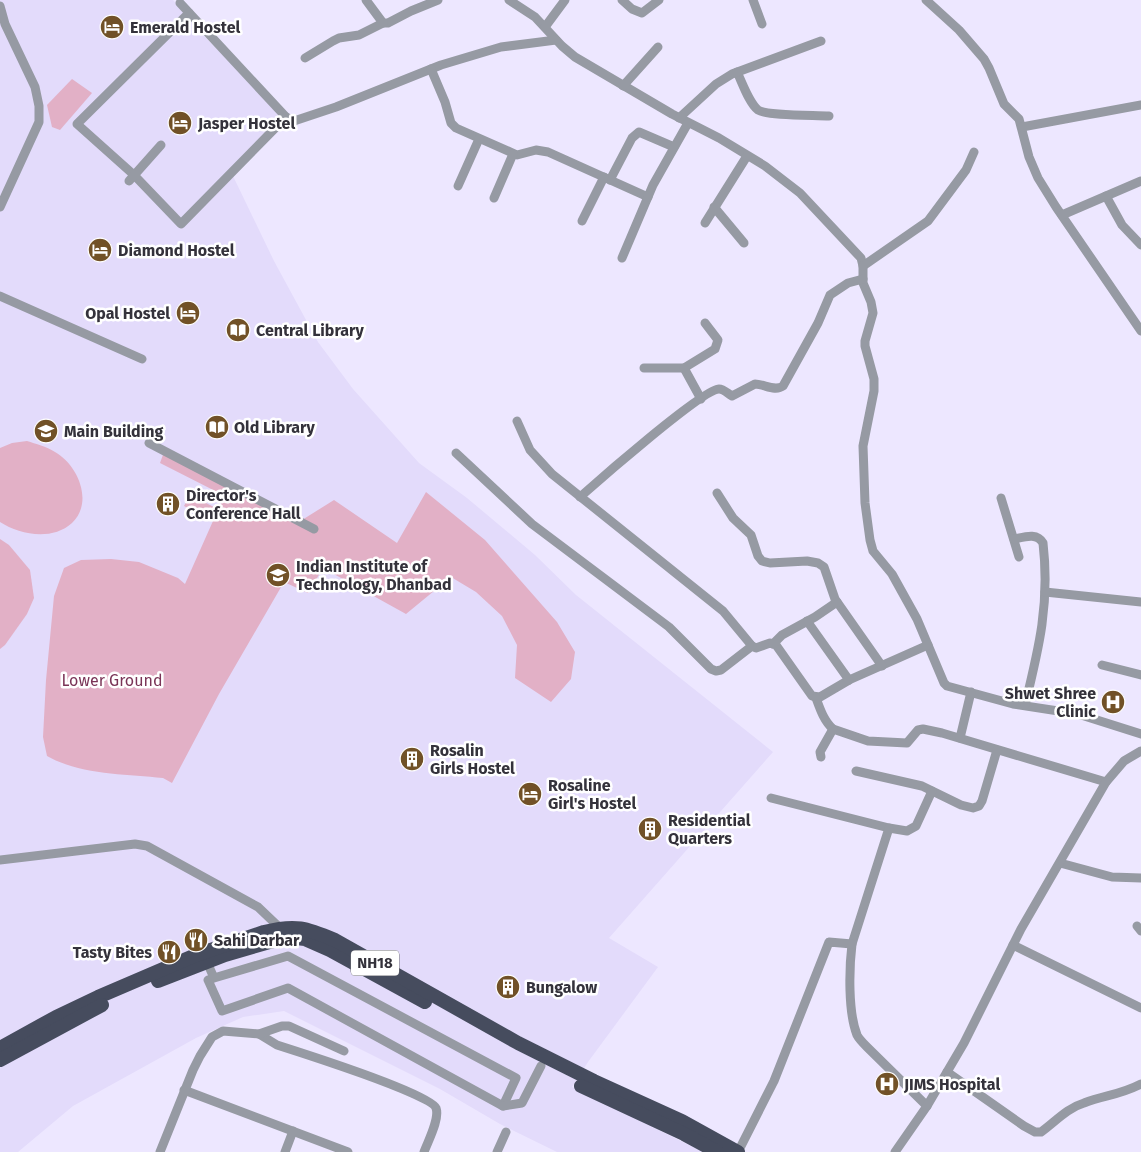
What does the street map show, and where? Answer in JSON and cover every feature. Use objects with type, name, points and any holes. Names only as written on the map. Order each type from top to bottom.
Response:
[{"type":"highway","name":"NH18","points":[[0,1048],[74,1008],[164,968],[223,946],[280,928],[301,927],[336,940],[518,1043],[594,1082],[682,1121],[738,1152]]},
{"type":"highway","name":"NH18","points":[[0,1060],[92,1010],[138,989],[207,962],[274,940],[287,937],[305,939],[353,962],[541,1066],[718,1152]]},
{"type":"street","points":[[0,207],[39,122],[39,106],[35,87],[5,24],[0,6],[4,0]]},
{"type":"street","points":[[366,0],[383,23]]},
{"type":"street","points":[[305,58],[333,41],[359,35],[438,0]]},
{"type":"street","points":[[509,0],[528,12],[575,57],[765,166],[800,194],[858,254],[863,266],[863,279],[872,305],[872,313],[864,346],[874,379],[874,391],[863,446],[864,503],[870,540],[873,552],[892,574],[917,619],[944,683],[1013,704],[1078,714],[1141,734]]},
{"type":"street","points":[[544,27],[565,0]]},
{"type":"street","points":[[622,0],[632,9],[642,13],[659,0]]},
{"type":"street","points":[[753,0],[762,24]]},
{"type":"street","points":[[926,0],[975,47],[989,68],[1004,104],[1018,119],[1022,127],[1029,157],[1038,178],[1141,332]]},
{"type":"street","points":[[180,3],[286,117],[294,121],[336,108],[431,69],[501,47],[556,40]]},
{"type":"street","points":[[189,14],[77,124],[181,224],[286,117]]},
{"type":"street","points":[[679,118],[716,84],[737,72],[821,41]]},
{"type":"street","points":[[623,86],[658,47]]},
{"type":"street","points":[[431,69],[451,122],[461,131],[513,154],[526,154],[536,150],[544,151],[648,197]]},
{"type":"street","points":[[737,72],[753,105],[765,113],[828,116]]},
{"type":"street","points":[[1022,127],[1141,105]]},
{"type":"street","points":[[622,258],[648,197],[688,123]]},
{"type":"street","points":[[582,221],[636,133],[645,133],[674,147]]},
{"type":"street","points":[[458,186],[479,139]]},
{"type":"street","points":[[131,178],[162,145]]},
{"type":"street","points":[[863,266],[928,221],[966,170],[974,152]]},
{"type":"street","points":[[494,198],[513,154]]},
{"type":"street","points":[[704,223],[747,156]]},
{"type":"street","points":[[1062,216],[1141,181]]},
{"type":"street","points":[[1106,196],[1122,225],[1141,245]]},
{"type":"street","points":[[714,207],[744,243]]},
{"type":"street","points":[[580,497],[688,407],[716,390],[720,389],[732,396],[755,384],[779,388],[783,386],[807,343],[830,295],[848,283],[863,279]]},
{"type":"street","points":[[0,296],[142,359]]},
{"type":"street","points":[[644,368],[684,368],[699,360],[717,346],[718,340],[705,323]]},
{"type":"street","points":[[684,368],[701,399]]},
{"type":"street","points":[[517,421],[530,450],[536,458],[580,497],[723,610],[752,646],[759,648],[770,643],[778,648],[812,696],[816,698],[826,720],[833,728],[862,740],[881,743],[907,743],[918,730],[922,729],[960,738],[1106,782]]},
{"type":"street","points":[[149,443],[314,528]]},
{"type":"street","points":[[456,453],[532,524],[669,626],[711,669],[721,670],[752,646]]},
{"type":"street","points":[[716,493],[733,518],[751,535],[758,556],[762,561],[770,563],[808,561],[818,563],[827,571],[837,602],[882,666]]},
{"type":"street","points":[[1001,498],[1019,558]]},
{"type":"street","points":[[1014,539],[1034,536],[1041,539],[1047,572],[1043,629],[1025,705]]},
{"type":"street","points":[[1046,592],[1141,602]]},
{"type":"street","points":[[773,644],[782,635],[837,602]]},
{"type":"street","points":[[807,621],[849,680]]},
{"type":"street","points":[[816,698],[849,680],[928,645]]},
{"type":"street","points":[[1102,665],[1141,674]]},
{"type":"street","points":[[960,738],[971,692]]},
{"type":"street","points":[[821,757],[820,752],[833,728]]},
{"type":"street","points":[[856,771],[909,782],[932,790],[960,805],[973,808],[979,806],[982,801],[997,750]]},
{"type":"street","points":[[895,1152],[927,1106],[964,1043],[1013,945],[1106,782],[1124,761],[1141,751]]},
{"type":"street","points":[[771,798],[907,831],[916,826],[932,790]]},
{"type":"street","points":[[889,828],[852,944],[850,958],[851,1011],[858,1037],[927,1106]]},
{"type":"street","points":[[0,860],[135,844],[147,846],[258,908],[280,928]]},
{"type":"street","points":[[1060,863],[1112,877],[1141,878]]},
{"type":"street","points":[[738,1152],[774,1080],[829,942],[852,944]]},
{"type":"street","points":[[1013,945],[1141,1008]]},
{"type":"street","points":[[503,1106],[516,1078],[288,956],[208,980],[222,1011],[288,988],[503,1106],[522,1102],[541,1066]]},
{"type":"street","points":[[207,962],[214,978]]},
{"type":"street","points":[[160,1152],[192,1070],[212,1037],[223,1031],[259,1034],[282,1026],[289,1026],[344,1051]]},
{"type":"street","points":[[259,1034],[277,1045],[400,1088],[434,1105],[437,1110],[436,1118],[424,1152]]},
{"type":"street","points":[[947,1072],[1035,1132],[1041,1132],[1074,1107],[1084,1102],[1119,1094],[1141,1084]]},
{"type":"street","points":[[184,1090],[348,1152]]},
{"type":"street","points":[[285,1152],[293,1131]]},
{"type":"street","points":[[497,1152],[506,1132]]},
{"type":"shaded area","name":"Indian Institute of Technology, Dhanbad","points":[[0,0],[173,0],[199,31],[280,113],[233,176],[274,261],[318,342],[353,389],[419,463],[467,498],[535,555],[576,595],[773,752],[609,938],[658,967],[588,1062],[572,1087],[703,1152],[557,1152],[500,1124],[440,1089],[284,1011],[243,1017],[196,1038],[73,1106],[18,1152],[0,1152]]},
{"type":"green space","points":[[72,79],[92,93],[60,130],[52,127],[47,105]]},
{"type":"green space","points":[[27,441],[48,448],[63,458],[76,475],[80,484],[82,505],[79,514],[64,529],[46,534],[26,533],[0,522],[0,448],[12,443]]},
{"type":"green space","name":"Lower Ground","points":[[164,452],[302,520],[334,500],[397,543],[426,492],[485,540],[557,622],[575,652],[571,679],[551,702],[515,678],[517,645],[502,616],[476,592],[451,577],[406,614],[323,568],[308,593],[284,582],[219,694],[172,783],[163,778],[74,767],[47,756],[43,737],[46,680],[54,596],[64,568],[81,560],[111,559],[139,562],[178,578],[185,584],[213,521],[184,506],[190,495],[218,509],[225,496],[160,463]]},
{"type":"green space","points":[[0,539],[9,545],[30,570],[34,598],[27,614],[5,645],[0,649]]},
{"type":"place","name":"Emerald Hostel","points":[[112,27]]},
{"type":"place","name":"Jasper Hostel","points":[[180,123]]},
{"type":"place","name":"Diamond Hostel","points":[[100,250]]},
{"type":"place","name":"Opal Hostel","points":[[188,313]]},
{"type":"place","name":"Central Library","points":[[238,330]]},
{"type":"place","name":"Old Library","points":[[217,427]]},
{"type":"place","name":"Main Building","points":[[46,431]]},
{"type":"place","name":"Director's Conference Hall","points":[[168,504]]},
{"type":"place","name":"Indian Institute of Technology, Dhanbad","points":[[278,575]]},
{"type":"place","name":"Shwet Shree Clinic","points":[[1113,702]]},
{"type":"place","name":"Rosalin Girls Hostel","points":[[412,759]]},
{"type":"place","name":"Rosaline Girl's Hostel","points":[[530,794]]},
{"type":"place","name":"Residential Quarters","points":[[650,829]]},
{"type":"place","name":"Sahi Darbar","points":[[196,940]]},
{"type":"place","name":"Tasty Bites","points":[[169,952]]},
{"type":"place","name":"Bungalow","points":[[508,987]]},
{"type":"place","name":"JIMS Hospital","points":[[887,1084]]}]
